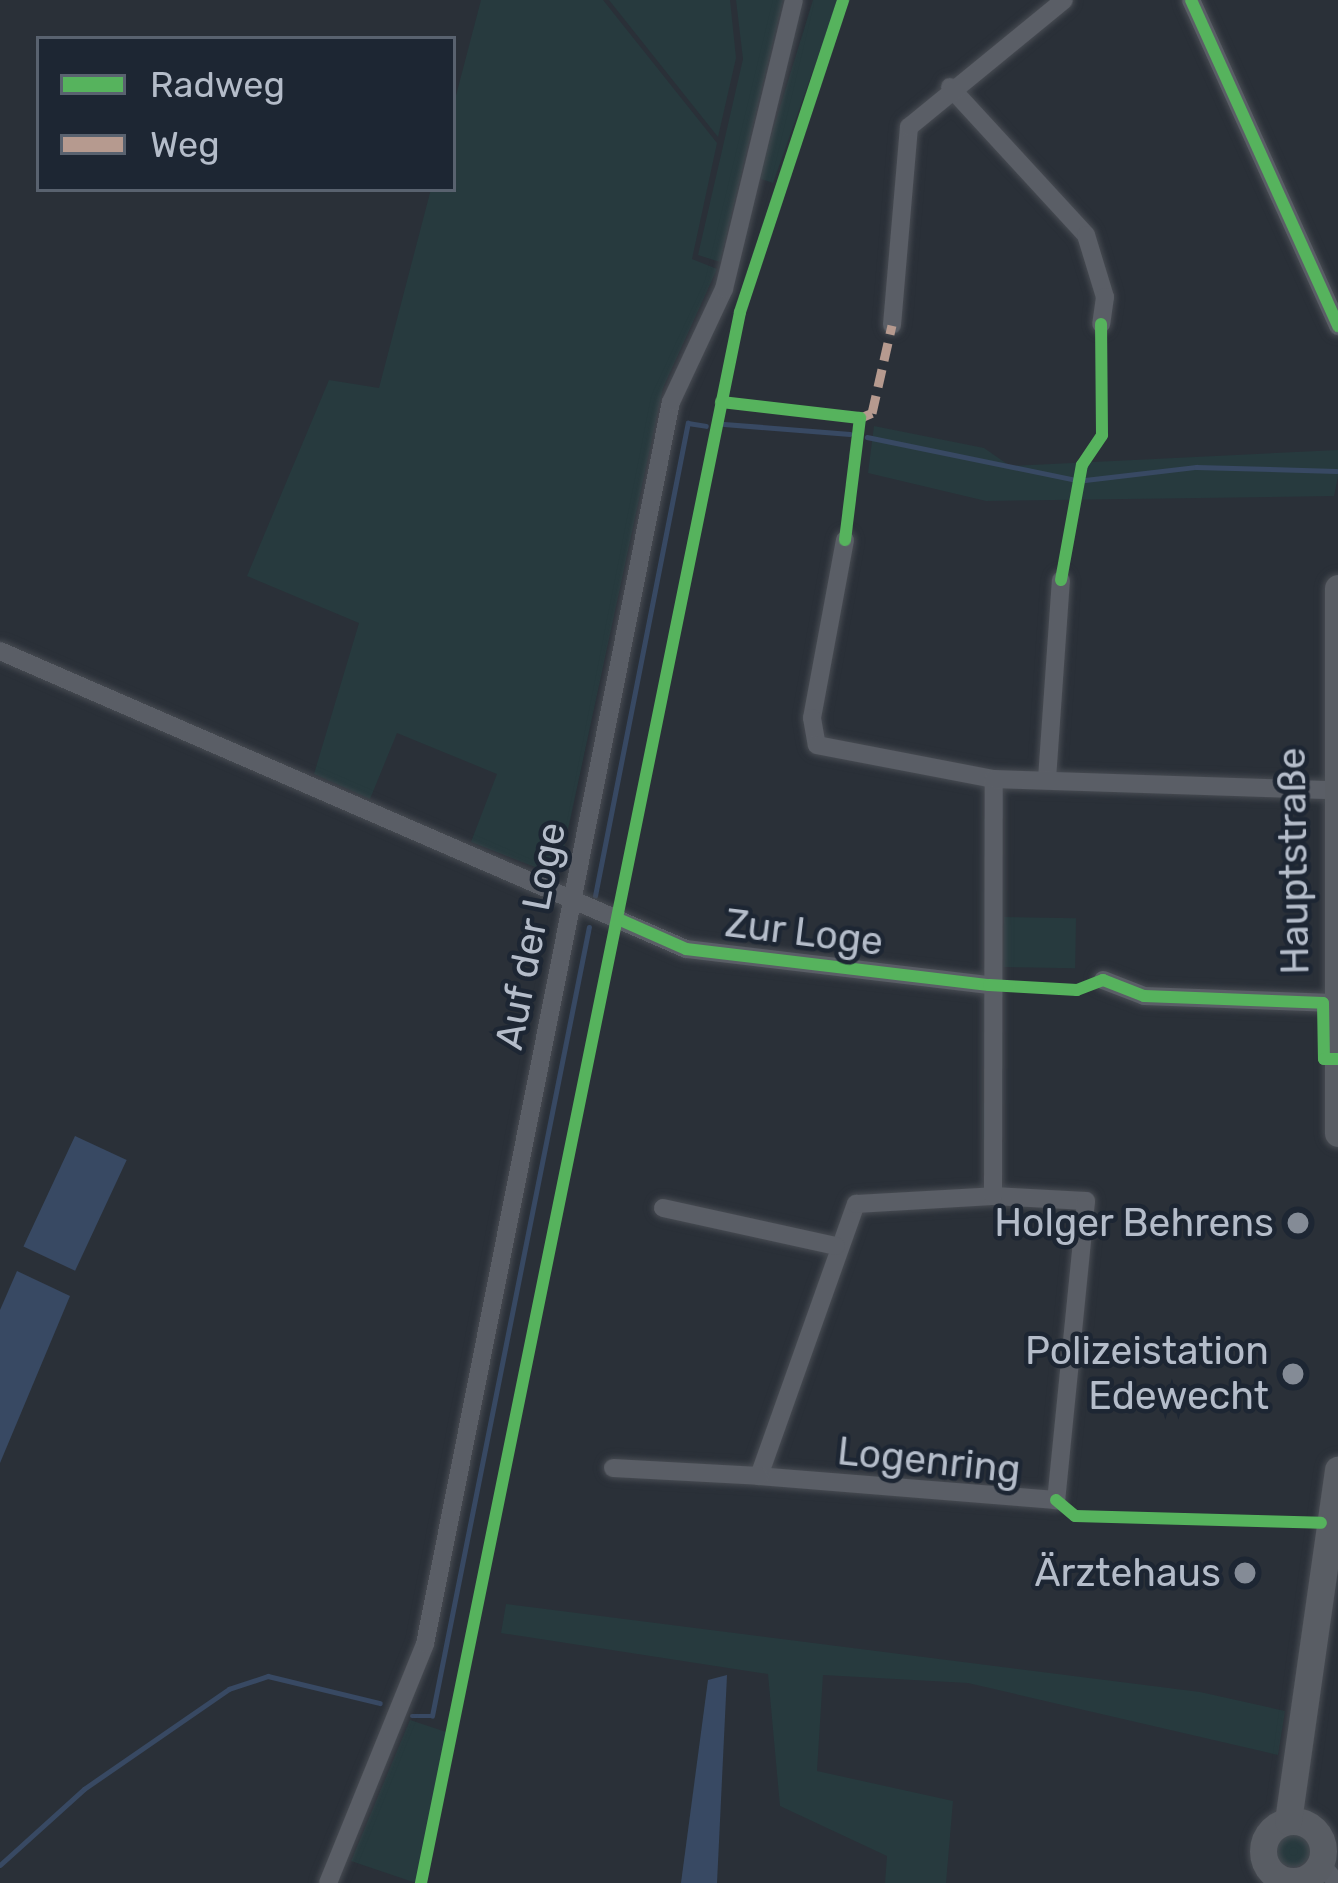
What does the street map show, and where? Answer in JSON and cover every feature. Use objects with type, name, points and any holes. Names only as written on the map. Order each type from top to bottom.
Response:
[{"type":"main road","name":"Hauptstraße","points":[[1338,589],[1332,790],[1338,1133]]},
{"type":"main road","points":[[1297,1822],[1338,1471]]},
{"type":"main road","points":[[1297,1822],[1324,1845],[1293,1877],[1266,1837],[1297,1822]]},
{"type":"street","name":"Auf der Loge","points":[[328,1883],[424,1645],[671,402],[724,289],[794,0]]},
{"type":"street","points":[[892,325],[909,128],[950,87],[1064,0]]},
{"type":"street","points":[[1191,0],[1338,326]]},
{"type":"street","points":[[950,87],[1086,235],[1106,297],[1101,324]]},
{"type":"street","points":[[845,540],[812,718],[817,745],[994,778],[1332,790]]},
{"type":"street","points":[[1047,779],[1061,580]]},
{"type":"street","name":"Zur Loge","points":[[0,651],[573,895],[686,949],[989,985]]},
{"type":"street","points":[[993,1196],[989,985],[994,778]]},
{"type":"street","points":[[1103,980],[1144,996],[1334,1003]]},
{"type":"street","name":"Logenring","points":[[613,1468],[1056,1500],[1086,1201],[993,1196],[867,1199],[836,1246],[759,1476]]},
{"type":"street","points":[[663,1208],[836,1246]]},
{"type":"green space","points":[[481,0],[603,0],[717,143],[692,259],[717,269],[663,388],[558,876],[471,842],[497,774],[397,733],[370,799],[314,774],[359,623],[247,576],[329,380],[379,388],[430,192],[456,192],[456,96]]},
{"type":"green space","points":[[609,0],[730,0],[736,58],[718,137]]},
{"type":"green space","points":[[736,0],[783,0],[720,262],[698,255],[743,59]]},
{"type":"green space","points":[[813,0],[838,0],[773,183],[758,178]]},
{"type":"green space","points":[[874,426],[984,448],[1010,466],[1338,450],[1338,476],[1334,496],[986,501],[868,473]]},
{"type":"green space","points":[[1004,917],[1076,918],[1075,968],[1003,967]]},
{"type":"green space","points":[[506,1604],[1200,1692],[1285,1711],[1278,1755],[968,1683],[823,1675],[817,1771],[953,1801],[946,1883],[885,1883],[887,1856],[780,1806],[768,1674],[501,1633]]},
{"type":"green space","points":[[410,1720],[452,1734],[416,1883],[351,1861]]},
{"type":"green space","points":[[1293,1833],[1305,1838],[1310,1850],[1305,1862],[1293,1867],[1281,1862],[1276,1850],[1281,1838]]},
{"type":"water","points":[[75,1136],[127,1160],[75,1271],[23,1247]]},
{"type":"water","points":[[17,1271],[70,1296],[0,1463],[0,1310]]},
{"type":"water","points":[[727,1675],[717,1883],[681,1883],[708,1680]]},
{"type":"waterway","points":[[595,896],[688,423],[706,426]]},
{"type":"waterway","points":[[724,424],[850,434]]},
{"type":"waterway","points":[[867,437],[1072,479]]},
{"type":"waterway","points":[[1085,480],[1196,467],[1336,471]]},
{"type":"waterway","points":[[412,1716],[432,1716],[589,927]]},
{"type":"waterway","points":[[0,1865],[84,1789],[229,1689],[268,1676],[380,1703]]},
{"type":"marked path","points":[[860,418],[872,413],[892,325]]},
{"type":"cycle path","points":[[421,1883],[740,312],[843,0]]},
{"type":"cycle path","points":[[1191,0],[1338,326]]},
{"type":"cycle path","points":[[1061,580],[1082,465],[1102,435],[1101,324]]},
{"type":"cycle path","points":[[721,402],[860,418],[845,540]]},
{"type":"cycle path","points":[[618,919],[686,949],[989,985],[1077,990],[1103,980],[1144,996],[1323,1003],[1324,1059],[1338,1059]]},
{"type":"cycle path","points":[[1056,1500],[1075,1516],[1321,1523]]},
{"type":"place","name":"Holger Behrens","points":[[1298,1223]]},
{"type":"place","name":"Polizeistation Edewecht","points":[[1293,1374]]},
{"type":"place","name":"Ärztehaus","points":[[1245,1573]]}]
